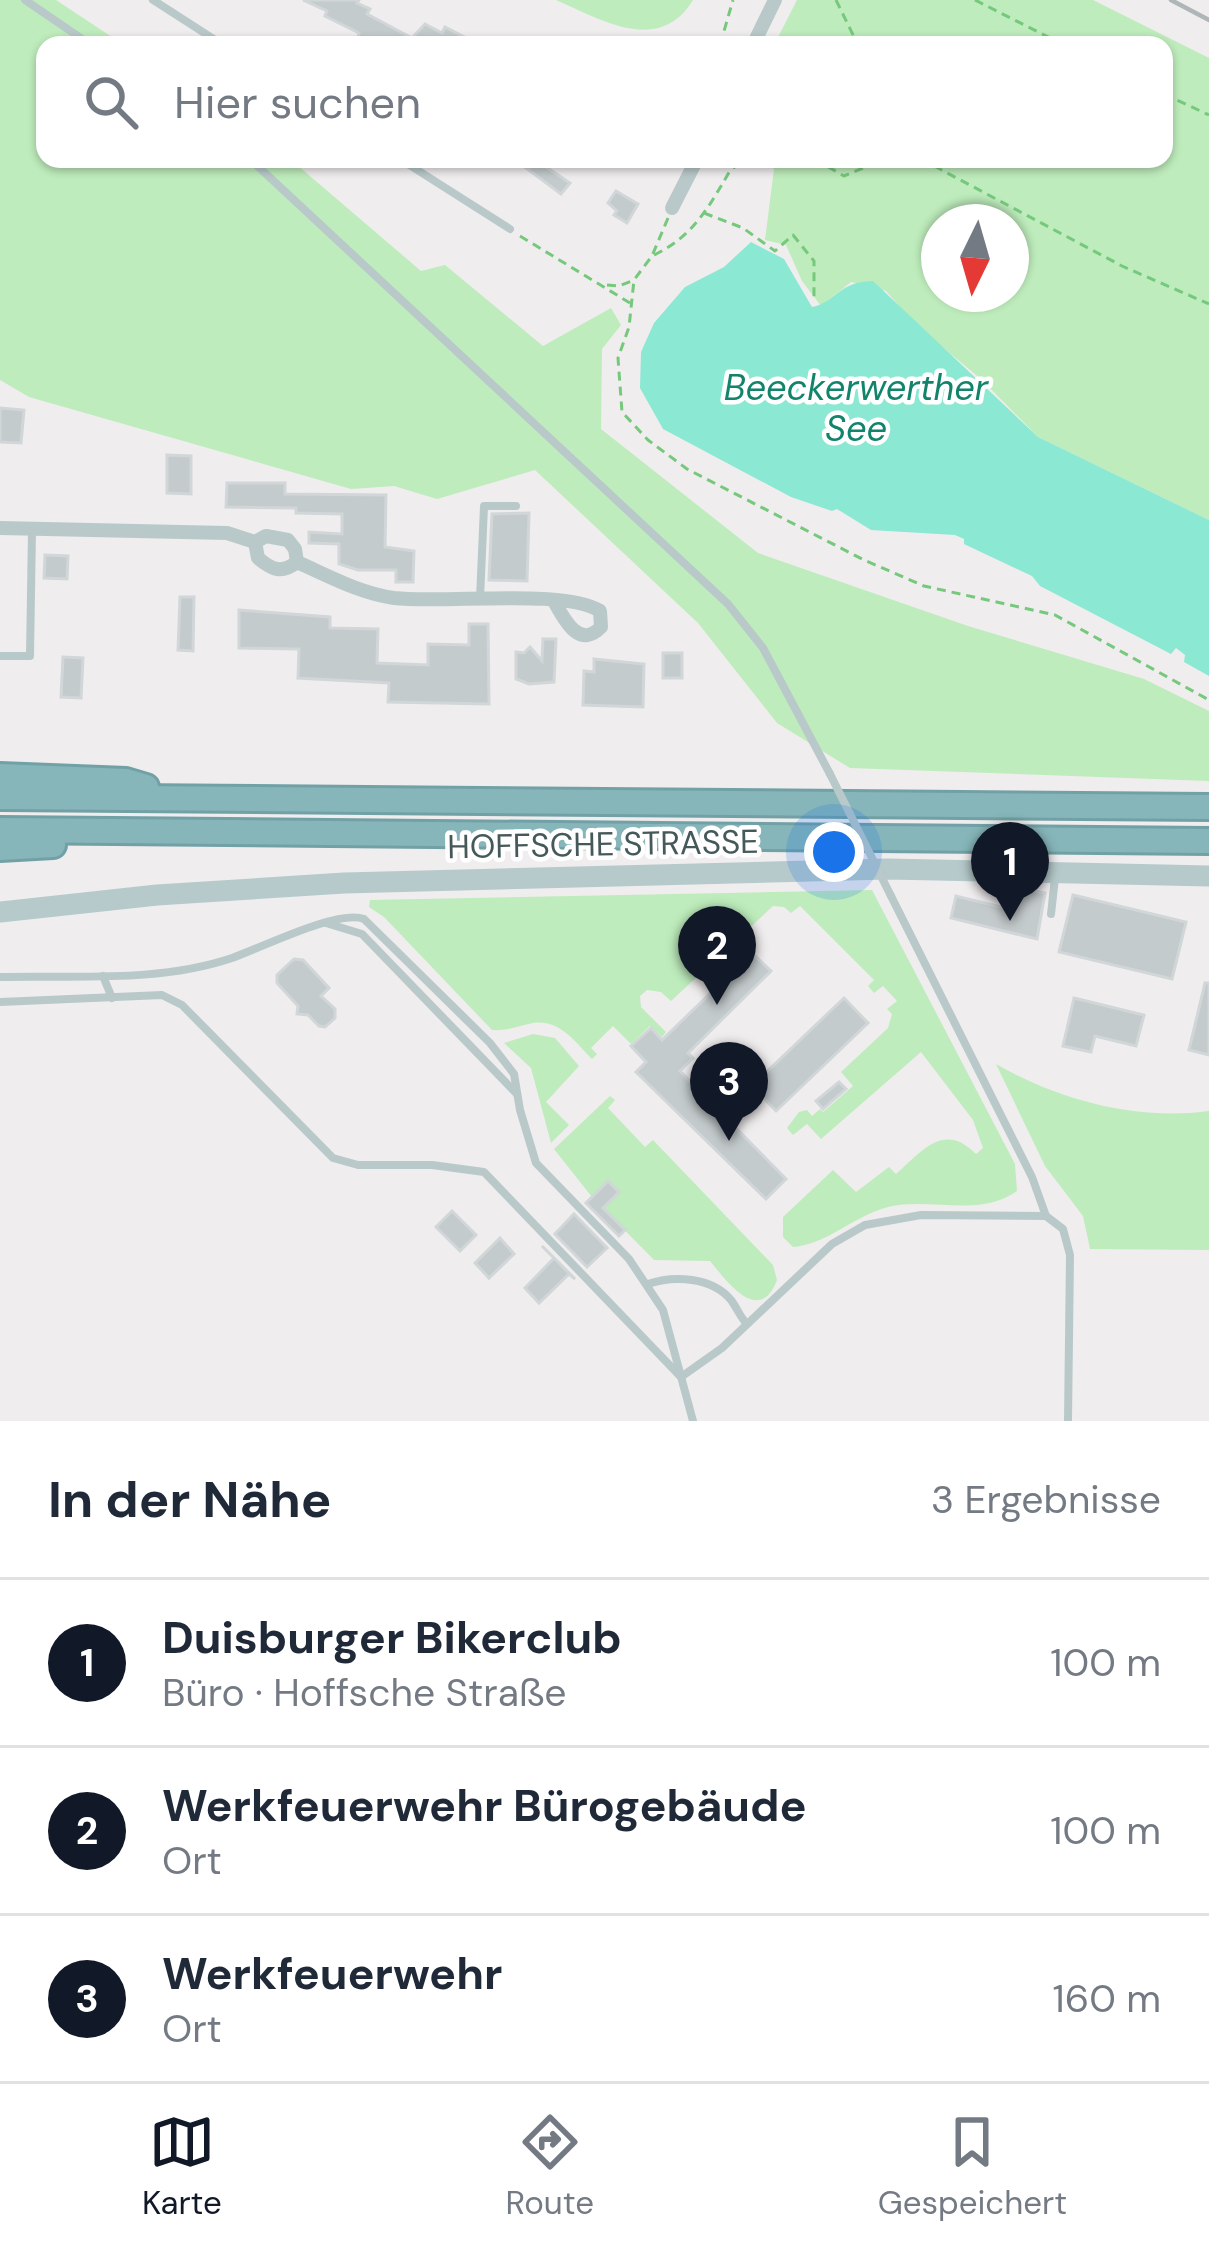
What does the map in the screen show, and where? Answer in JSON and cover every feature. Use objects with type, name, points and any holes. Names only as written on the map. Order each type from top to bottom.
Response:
[{"type":"highway","points":[[0,776],[126,781],[183,798]]},
{"type":"highway","points":[[0,797],[1209,807]]},
{"type":"highway","points":[[0,830],[1209,842]]},
{"type":"highway","points":[[0,848],[144,831]]},
{"type":"street","points":[[757,36],[775,0]]},
{"type":"street","points":[[672,208],[692,168]]},
{"type":"street","points":[[0,528],[227,533],[255,542],[266,536],[288,540],[296,549],[297,562]]},
{"type":"street","points":[[255,542],[258,558],[267,566],[287,569],[297,562]]},
{"type":"street","points":[[297,562],[362,591],[395,598],[554,601]]},
{"type":"street","name":"HOFFSCHE STRASSE","points":[[0,912],[157,895],[344,883],[888,869],[1209,876]]},
{"type":"lane","points":[[25,0],[78,36]]},
{"type":"lane","points":[[153,0],[209,36]]},
{"type":"lane","points":[[260,168],[728,604],[763,648],[1032,1177],[1046,1216],[1063,1229],[1070,1255],[1068,1421]]},
{"type":"lane","points":[[414,168],[510,229]]},
{"type":"lane","points":[[480,600],[484,506],[516,506]]},
{"type":"lane","points":[[0,656],[31,656],[32,529]]},
{"type":"lane","points":[[1051,914],[1056,870]]},
{"type":"lane","points":[[0,977],[160,974],[220,962],[344,916],[359,916],[490,1043],[514,1074],[536,1163],[648,1284],[663,1310],[693,1421]]},
{"type":"lane","points":[[326,923],[362,934],[518,1095]]},
{"type":"lane","points":[[160,974],[162,995]]},
{"type":"lane","points":[[104,976],[112,998]]},
{"type":"lane","points":[[0,1002],[162,995],[196,1019],[333,1159],[358,1165],[484,1172],[681,1377]]},
{"type":"lane","points":[[681,1377],[722,1348],[832,1244],[865,1225],[922,1215],[1046,1216]]},
{"type":"lane","points":[[648,1284],[706,1281],[730,1298],[747,1324]]},
{"type":"path","points":[[723,36],[733,0]]},
{"type":"path","points":[[836,0],[854,36]]},
{"type":"path","points":[[975,0],[1046,36]]},
{"type":"path","points":[[1173,98],[1209,115]]},
{"type":"path","points":[[652,256],[680,242],[731,168]]},
{"type":"path","points":[[830,168],[844,176],[863,168]]},
{"type":"path","points":[[938,168],[1122,266],[1209,304]]},
{"type":"path","points":[[672,208],[652,256],[634,280],[629,328],[618,358],[622,412],[648,440],[687,469],[778,519],[924,586],[1054,615],[1209,700]]},
{"type":"path","points":[[704,212],[743,228],[775,251],[793,235],[814,261],[814,297]]},
{"type":"path","points":[[510,229],[631,304]]},
{"type":"path","points":[[602,285],[619,286],[634,280]]},
{"type":"shaded area","points":[[0,0],[56,0],[110,36],[36,36],[36,168],[301,168],[421,271],[445,265],[543,346],[611,308],[621,325],[602,349],[601,429],[758,553],[968,626],[1144,679],[1209,711],[1209,781],[850,768],[777,723],[698,623],[535,470],[437,499],[394,486],[351,489],[29,397],[0,380]]},
{"type":"shaded area","points":[[556,0],[693,0],[679,17],[646,30],[610,23]]},
{"type":"shaded area","points":[[797,0],[1093,0],[1165,36],[779,36]]},
{"type":"shaded area","points":[[1173,40],[1209,58],[1209,520],[1038,437],[982,380],[916,325],[886,291],[851,282],[821,306],[802,281],[786,245],[765,240],[773,168],[1173,168]]},
{"type":"shaded area","points":[[872,890],[1015,1164],[1017,1191],[971,1205],[888,1207],[818,1241],[793,1247],[783,1237],[783,1217],[833,1170],[856,1192],[889,1167],[896,1174],[934,1143],[954,1140],[976,1154],[983,1148],[973,1120],[921,1052],[821,1139],[807,1124],[793,1135],[787,1128],[799,1112],[807,1110],[812,1116],[820,1109],[823,1112],[853,1086],[841,1072],[888,1028],[892,1014],[887,1009],[897,1001],[883,986],[874,993],[868,986],[874,980],[800,906],[791,913],[773,906],[671,1001],[661,992],[647,990],[640,996],[641,1007],[666,1032],[662,1037],[650,1026],[631,1044],[613,1026],[591,1048],[597,1054],[592,1059],[551,1025],[492,1030],[369,907],[370,900]]},
{"type":"shaded area","points":[[533,1034],[555,1038],[579,1066],[546,1102],[569,1125],[551,1143],[531,1068],[504,1043]]},
{"type":"shaded area","points":[[996,1064],[1045,1088],[1099,1105],[1154,1113],[1209,1111],[1209,1250],[1090,1249],[1083,1216],[1045,1166]]},
{"type":"shaded area","points":[[610,1096],[615,1100],[608,1108],[645,1147],[653,1140],[773,1265],[777,1280],[761,1300],[743,1295],[710,1261],[654,1260],[592,1197],[554,1149]]},
{"type":"water","name":"Beeckerwerther See","points":[[751,242],[784,259],[812,307],[844,288],[873,281],[1038,437],[1209,520],[1209,676],[1184,662],[1185,655],[1176,648],[1171,654],[1040,586],[1032,576],[964,544],[964,539],[871,530],[837,509],[791,497],[663,429],[640,388],[641,352],[654,323],[685,287],[724,267]]},
{"type":"building","points":[[303,0],[359,0],[370,9],[367,14],[408,36],[358,36],[325,16],[327,11]]},
{"type":"building","points":[[425,24],[442,33],[445,27],[462,36],[414,36]]},
{"type":"building","points":[[526,168],[548,168],[570,183],[561,194]]},
{"type":"building","points":[[616,191],[638,204],[627,223],[614,215],[617,211],[608,203]]},
{"type":"building","points":[[0,408],[24,410],[21,443],[0,442]]},
{"type":"building","points":[[167,455],[191,456],[191,494],[167,493]]},
{"type":"building","points":[[227,483],[285,483],[285,494],[386,495],[385,547],[414,551],[413,582],[396,582],[396,570],[358,570],[339,564],[339,544],[309,543],[309,532],[342,534],[342,514],[226,507]]},
{"type":"building","points":[[529,513],[527,581],[489,580],[492,514]]},
{"type":"building","points":[[45,555],[68,556],[67,579],[44,578]]},
{"type":"building","points":[[180,597],[194,597],[193,651],[178,650]]},
{"type":"building","points":[[239,610],[330,617],[330,628],[378,629],[377,663],[428,665],[428,644],[469,645],[469,624],[488,624],[489,704],[388,702],[389,683],[298,678],[299,649],[239,648]]},
{"type":"building","points":[[543,639],[556,639],[554,682],[529,684],[516,679],[516,652],[524,653],[530,647],[542,661]]},
{"type":"building","points":[[663,653],[682,653],[682,678],[663,678]]},
{"type":"building","points":[[63,657],[83,658],[81,698],[61,697]]},
{"type":"building","points":[[594,659],[644,664],[643,707],[583,705],[584,671],[594,672]]},
{"type":"building","points":[[1018,888],[1045,893],[1037,939],[951,918],[956,896],[1013,910]]},
{"type":"building","points":[[1073,895],[1186,922],[1172,979],[1059,952]]},
{"type":"building","points":[[752,953],[771,971],[688,1053],[693,1058],[680,1071],[786,1179],[766,1199],[636,1072],[646,1062],[631,1046],[651,1028],[662,1040]]},
{"type":"building","points":[[294,959],[303,960],[329,988],[321,996],[335,1009],[335,1018],[325,1027],[308,1015],[297,1014],[298,1006],[277,983],[277,975]]},
{"type":"building","points":[[1205,983],[1209,983],[1209,1055],[1189,1050]]},
{"type":"building","points":[[844,998],[868,1023],[776,1111],[752,1086]]},
{"type":"building","points":[[1074,998],[1144,1015],[1136,1046],[1095,1036],[1091,1052],[1063,1046]]},
{"type":"building","points":[[839,1082],[846,1089],[823,1109],[816,1101]]},
{"type":"building","points":[[608,1181],[619,1192],[603,1208],[625,1230],[619,1236],[586,1203]]},
{"type":"building","points":[[452,1211],[476,1235],[460,1251],[436,1227]]},
{"type":"building","points":[[574,1214],[607,1248],[587,1267],[555,1234]]},
{"type":"building","points":[[500,1238],[514,1254],[489,1278],[475,1263]]},
{"type":"building","points":[[554,1258],[575,1279],[569,1274],[539,1303],[525,1288]]},
{"type":"railway","points":[[1171,0],[1209,20]]},
{"type":"place","name":"Duisburger Bikerclub","points":[[1010,921]]},
{"type":"place","name":"Werkfeuerwehr Bürogebäude","points":[[717,1005]]},
{"type":"place","name":"Werkfeuerwehr","points":[[729,1141]]}]
